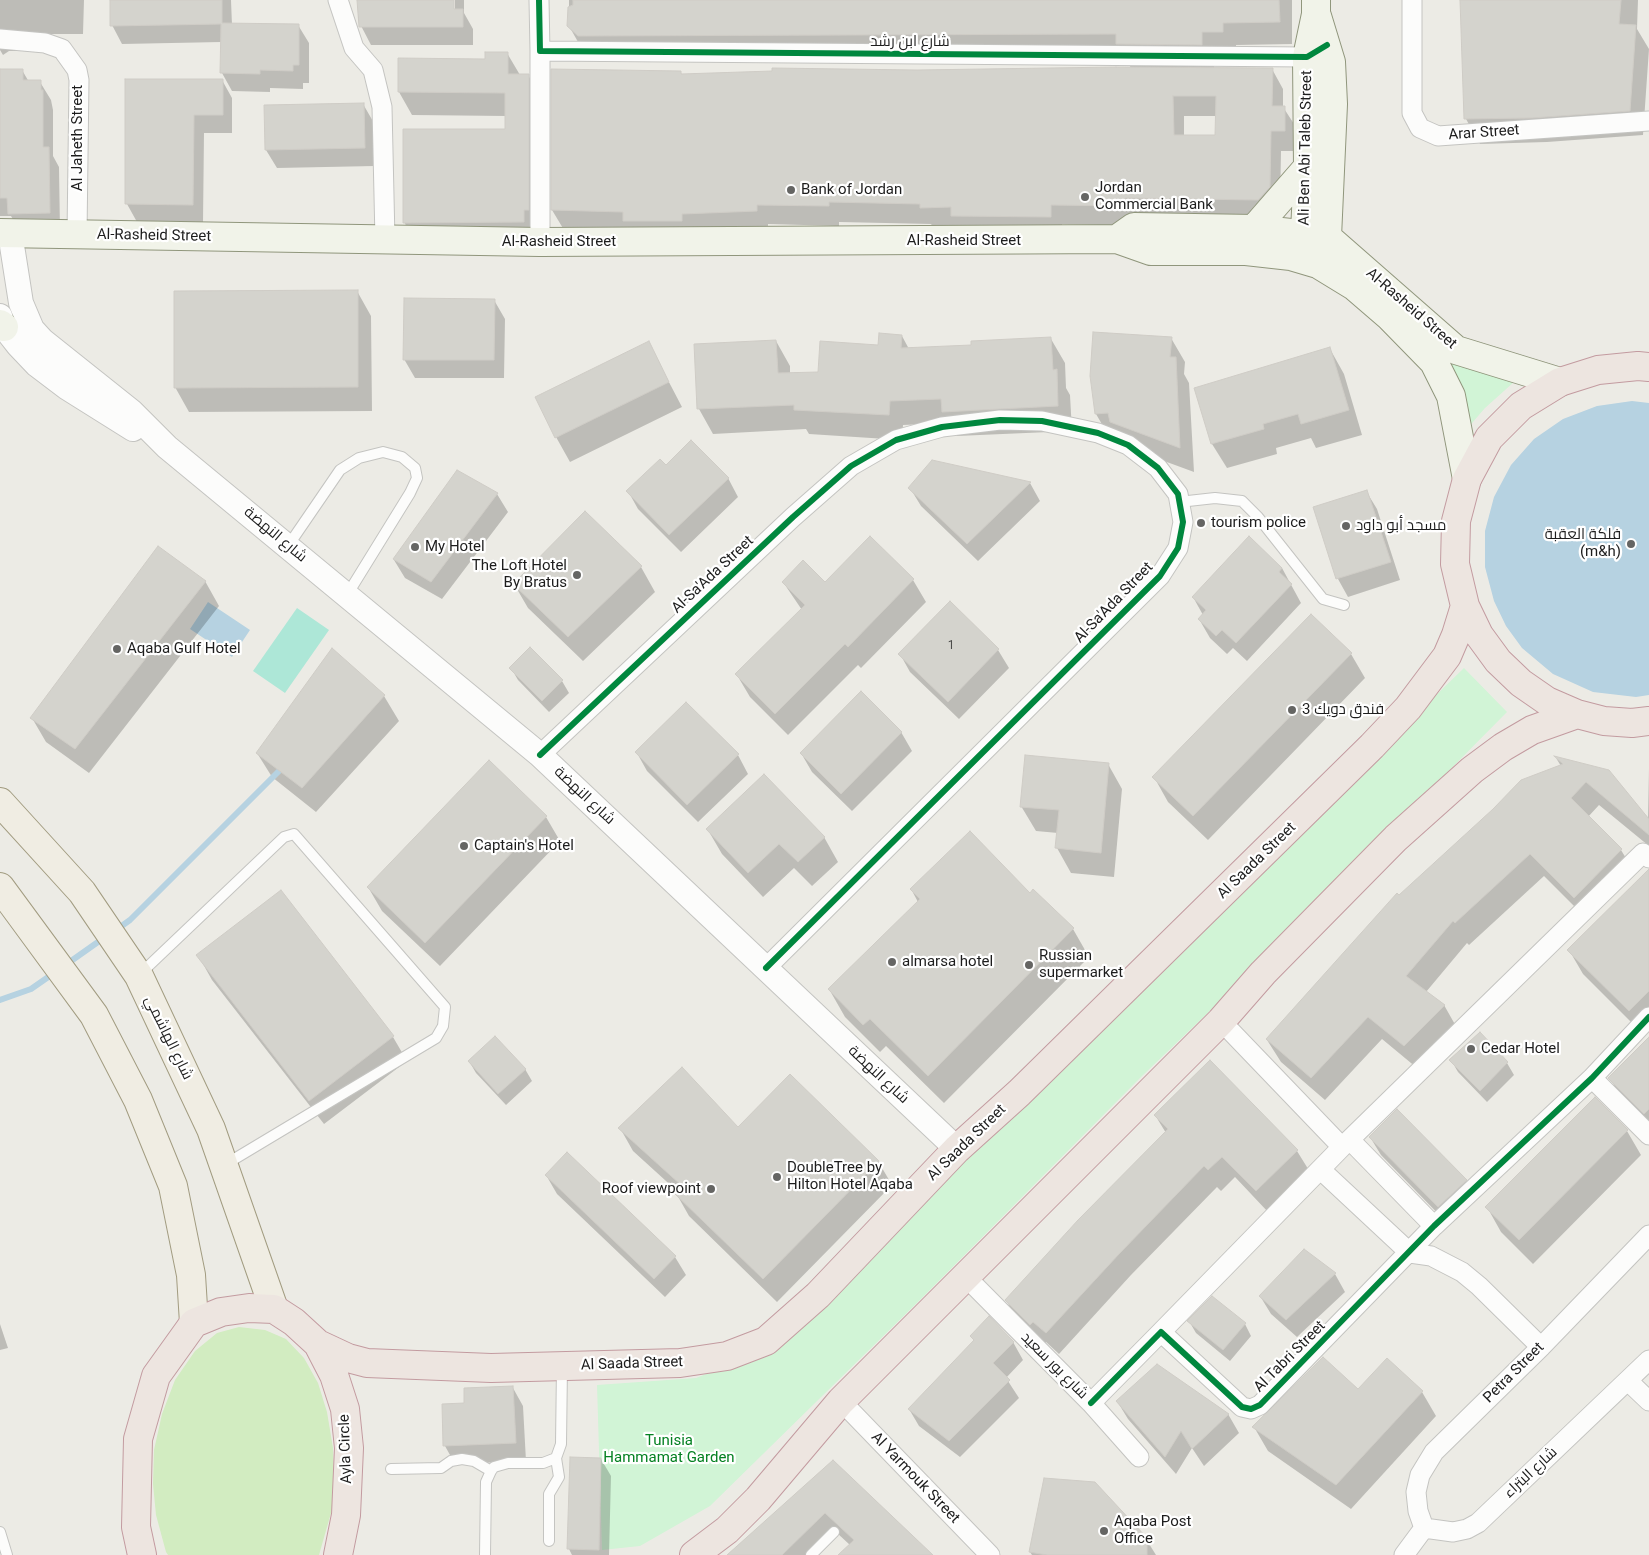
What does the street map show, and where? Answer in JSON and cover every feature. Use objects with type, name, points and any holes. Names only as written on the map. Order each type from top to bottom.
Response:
[{"type":"highway","points":[[1649,367],[1638,366],[1598,370],[1560,382],[1521,406],[1489,438],[1467,479],[1456,521],[1455,564],[1465,606],[1479,635],[1498,661],[1521,683],[1548,701],[1577,714],[1604,721],[1632,723],[1649,721]]},
{"type":"highway","name":"Al Saada Street","points":[[318,1344],[348,1358],[366,1363],[491,1368],[633,1366],[707,1360],[746,1350],[766,1341],[818,1295],[957,1149],[1019,1093],[1259,860],[1408,708],[1447,656],[1465,606]]},
{"type":"highway","points":[[694,1555],[727,1530],[758,1500],[841,1401],[1221,1021],[1262,973],[1396,838],[1472,770],[1503,747],[1532,730],[1577,714]]},
{"type":"highway","points":[[142,1555],[136,1527],[138,1439],[156,1376],[194,1323],[221,1312],[249,1308],[274,1309]]},
{"type":"highway","name":"Ayla Circle","points":[[274,1309],[294,1322],[318,1344],[334,1375],[345,1409],[349,1478],[346,1516],[338,1555]]},
{"type":"main road","name":"Ali Ben Abi Taleb Street","points":[[1316,7],[1317,51],[1308,167],[1318,264]]},
{"type":"main road","points":[[1316,235],[1334,104],[1331,62],[1317,51]]},
{"type":"main road","points":[[1254,228],[1308,167]]},
{"type":"main road","name":"Al-Rasheid Street","points":[[1117,239],[1134,228],[1254,228],[1316,235],[1456,350],[1560,382]]},
{"type":"main road","name":"Al-Rasheid Street","points":[[5,233],[540,242],[1117,239],[1151,251],[1254,252],[1291,256],[1318,264],[1364,295],[1390,317],[1434,362],[1451,396],[1467,479]]},
{"type":"main road","name":"شارع الهاشمي","points":[[0,802],[68,877],[108,928],[138,976],[207,1121],[274,1309]]},
{"type":"main road","points":[[0,887],[27,921],[94,1016],[124,1071],[173,1186],[184,1231],[191,1275],[194,1323]]},
{"type":"street","points":[[338,0],[354,48],[373,70],[382,107],[385,240]]},
{"type":"street","points":[[538,0],[540,51],[540,242]]},
{"type":"street","name":"Arar Street","points":[[1412,0],[1412,113],[1420,128],[1438,136],[1649,121]]},
{"type":"street","name":"Al Jaheth Street","points":[[0,40],[45,43],[62,49],[77,70],[79,80],[77,235]]},
{"type":"street","name":"شارع ابن رشد","points":[[540,51],[1317,51]]},
{"type":"street","name":"شارع النهضة","points":[[5,233],[21,303],[32,329],[54,350],[132,412],[167,447],[540,755],[957,1149]]},
{"type":"street","name":"شارع النهضة","points":[[1,323],[18,345],[38,365],[66,387],[130,428],[167,447]]},
{"type":"street","name":"Al-Sa'Ada Street","points":[[540,755],[793,517],[851,466],[896,440],[942,427],[1000,420],[1042,421],[1089,431],[1128,445],[1158,468],[1178,494],[1183,522],[1178,548],[1160,576],[766,968]]},
{"type":"street","points":[[1091,1403],[1346,1143],[1644,853],[1649,858]]},
{"type":"street","name":"Al Tabri Street","points":[[1161,1332],[1242,1408],[1252,1410],[1260,1405],[1410,1253],[1434,1226],[1592,1078],[1649,1017]]},
{"type":"street","points":[[1221,1021],[1434,1226]]},
{"type":"street","points":[[1592,1078],[1649,1135]]},
{"type":"street","points":[[1321,1170],[1410,1253],[1431,1256],[1462,1272],[1479,1286],[1541,1347]]},
{"type":"street","name":"Petra Street","points":[[1424,1528],[1418,1511],[1416,1492],[1420,1475],[1434,1452],[1541,1347],[1649,1235]]},
{"type":"street","name":"شارع بور سعيد","points":[[966,1277],[1091,1403],[1138,1457]]},
{"type":"street","name":"شارع البتراء","points":[[1424,1528],[1453,1532],[1467,1530],[1478,1523],[1649,1360]]},
{"type":"street","points":[[1628,1381],[1649,1401]]},
{"type":"street","name":"Al Yarmouk Street","points":[[841,1401],[990,1555]]},
{"type":"street","points":[[1404,1555],[1424,1528]]},
{"type":"lane","points":[[288,546],[340,470],[359,458],[383,452],[402,457],[415,468],[417,478],[410,493],[348,595]]},
{"type":"lane","points":[[1179,502],[1215,498],[1242,501],[1258,516],[1323,599],[1344,605]]},
{"type":"lane","points":[[138,976],[284,836],[294,834],[445,1007],[442,1026],[436,1038],[224,1165]]},
{"type":"lane","points":[[549,1541],[549,1494],[559,1477],[556,1458],[561,1444],[562,1366]]},
{"type":"lane","points":[[485,1555],[486,1482],[491,1471],[494,1467],[508,1463],[543,1463],[556,1458]]},
{"type":"lane","points":[[391,1469],[441,1468],[452,1461],[462,1459],[474,1461],[491,1471]]},
{"type":"lane","points":[[0,1532],[7,1555]]},
{"type":"lane","points":[[810,1555],[834,1532]]},
{"type":"green space","points":[[1342,262],[1514,382],[1485,408],[1466,430],[1457,396]]},
{"type":"green space","points":[[297,608],[329,630],[285,693],[253,671]]},
{"type":"green space","name":"Tunisia Hammamat Garden","points":[[1464,668],[1507,712],[1237,985],[1142,1076],[919,1301],[710,1506],[640,1546],[602,1550],[597,1385],[696,1378],[775,1347],[933,1183]]},
{"type":"green space","points":[[239,1327],[265,1330],[286,1339],[304,1358],[318,1383],[327,1412],[333,1448],[334,1477],[333,1506],[319,1555],[168,1555],[166,1552],[156,1515],[153,1484],[154,1450],[162,1414],[175,1380],[195,1351],[217,1333]]},
{"type":"water","points":[[1632,401],[1649,403],[1649,695],[1636,697],[1593,692],[1553,674],[1522,648],[1506,626],[1494,601],[1485,567],[1485,531],[1494,497],[1511,465],[1534,439],[1563,419],[1597,406]]},
{"type":"water","points":[[208,602],[250,630],[232,657],[190,629]]},
{"type":"building","points":[[110,0],[222,0],[222,23],[299,24],[299,65],[293,65],[293,71],[260,70],[260,74],[220,73],[221,24],[110,26]]},
{"type":"building","points":[[357,0],[454,0],[454,9],[463,9],[463,27],[359,27]]},
{"type":"building","points":[[573,0],[1279,0],[1280,22],[1223,23],[1223,32],[1202,32],[1202,45],[1116,44],[1116,34],[578,36],[567,26],[568,7],[573,5]]},
{"type":"building","points":[[1460,0],[1621,0],[1619,24],[1636,25],[1630,111],[1532,118],[1464,119]]},
{"type":"building","points":[[485,52],[508,52],[508,74],[529,74],[529,210],[524,210],[524,222],[403,223],[403,129],[505,129],[505,93],[398,92],[398,58],[485,59]]},
{"type":"building","points":[[1116,67],[1273,68],[1272,106],[1285,106],[1285,131],[1271,131],[1270,187],[1258,200],[1125,198],[1125,206],[1051,205],[1051,217],[951,216],[951,207],[920,208],[920,204],[829,202],[829,206],[757,205],[757,211],[682,214],[682,221],[623,221],[623,212],[551,210],[551,69],[681,71],[681,74],[772,71],[772,68],[917,70]],"holes":[[[1173,96],[1216,96],[1215,135],[1174,135]]]},
{"type":"building","points":[[0,69],[23,69],[23,80],[41,80],[41,90],[43,90],[43,147],[49,147],[50,213],[8,214],[7,198],[0,198]]},
{"type":"building","points":[[125,79],[223,79],[223,115],[194,115],[193,205],[125,204]]},
{"type":"building","points":[[364,103],[365,148],[265,150],[264,105]]},
{"type":"building","points":[[358,290],[358,387],[174,388],[174,291]]},
{"type":"building","points":[[404,298],[495,299],[494,360],[403,360]]},
{"type":"building","points":[[1093,332],[1172,337],[1170,357],[1176,357],[1180,448],[1110,422],[1108,413],[1095,414],[1090,376]]},
{"type":"building","points":[[879,333],[902,335],[901,348],[971,345],[971,341],[1051,337],[1053,370],[1057,369],[1058,406],[942,412],[941,399],[890,401],[889,415],[794,410],[794,405],[697,409],[694,344],[776,340],[778,373],[818,372],[820,341],[878,345]]},
{"type":"building","points":[[649,341],[669,382],[555,438],[535,397]]},
{"type":"building","points":[[1330,347],[1349,410],[1301,424],[1298,414],[1263,424],[1264,429],[1211,444],[1194,388]]},
{"type":"building","points":[[691,440],[729,478],[669,535],[626,491],[660,459],[666,465]]},
{"type":"building","points":[[932,460],[1031,482],[967,544],[908,488]]},
{"type":"building","points":[[457,470],[498,493],[431,582],[393,559]]},
{"type":"building","points":[[1367,490],[1391,562],[1336,579],[1313,507]]},
{"type":"building","name":"The Loft Hotel By Bratus","points":[[585,511],[642,566],[568,637],[513,584]]},
{"type":"building","points":[[870,536],[914,579],[848,647],[845,644],[775,714],[735,674],[805,605],[782,582],[803,560],[825,582]]},
{"type":"building","points":[[1249,536],[1282,568],[1279,572],[1292,584],[1236,643],[1222,630],[1216,636],[1198,619],[1206,610],[1192,597]]},
{"type":"building","name":"Aqaba Gulf Hotel","points":[[158,546],[206,581],[75,749],[30,718]]},
{"type":"building","points":[[950,601],[999,649],[948,702],[898,654]]},
{"type":"building","points":[[1311,614],[1352,653],[1193,816],[1152,777]]},
{"type":"building","points":[[530,647],[563,680],[542,701],[509,668]]},
{"type":"building","points":[[332,648],[385,695],[302,788],[256,753]]},
{"type":"building","points":[[861,691],[902,732],[841,794],[800,753]]},
{"type":"building","points":[[686,702],[739,754],[687,805],[635,752]]},
{"type":"building","points":[[1025,755],[1109,763],[1101,853],[1055,848],[1059,810],[1020,807]]},
{"type":"building","points":[[1554,756],[1609,770],[1649,819],[1649,835],[1586,782],[1571,798],[1622,849],[1574,898],[1530,854],[1455,923],[1453,921],[1406,976],[1445,1005],[1404,1046],[1368,1017],[1311,1078],[1266,1039],[1397,893],[1399,895],[1493,809],[1521,780],[1563,764]]},
{"type":"building","points":[[489,760],[547,816],[425,943],[367,887]]},
{"type":"building","points":[[764,774],[825,837],[798,862],[779,844],[748,873],[706,829]]},
{"type":"building","points":[[970,831],[1030,893],[1033,889],[1074,928],[928,1076],[870,1019],[863,1025],[828,989],[920,899],[910,889]]},
{"type":"building","points":[[1649,869],[1649,991],[1629,1011],[1567,950]]},
{"type":"building","points":[[281,890],[394,1036],[309,1101],[196,955]]},
{"type":"building","points":[[1480,1032],[1508,1062],[1480,1091],[1449,1060]]},
{"type":"building","points":[[495,1036],[526,1069],[498,1094],[468,1061]]},
{"type":"building","points":[[1649,1037],[1649,1109],[1644,1114],[1608,1078]]},
{"type":"building","points":[[1210,1060],[1298,1150],[1256,1191],[1222,1157],[1208,1170],[1204,1166],[1046,1333],[1033,1322],[1030,1325],[1005,1300],[1078,1220],[1168,1129],[1154,1115]]},
{"type":"building","name":"DoubleTree by Hilton Hotel Aqaba","points":[[682,1067],[738,1127],[790,1074],[879,1161],[763,1279],[674,1193],[681,1185],[618,1128]]},
{"type":"building","points":[[1595,1097],[1628,1130],[1519,1240],[1485,1207]]},
{"type":"building","points":[[1397,1109],[1467,1180],[1438,1207],[1369,1137]]},
{"type":"building","points":[[567,1152],[676,1256],[654,1279],[545,1175]]},
{"type":"building","points":[[1304,1249],[1336,1273],[1286,1320],[1259,1296]]},
{"type":"building","points":[[1212,1296],[1246,1323],[1223,1350],[1187,1321]]},
{"type":"building","points":[[989,1316],[1014,1342],[993,1363],[1010,1380],[949,1441],[908,1409],[974,1340],[970,1336]]},
{"type":"building","points":[[1323,1357],[1358,1389],[1387,1358],[1423,1391],[1336,1485],[1252,1427]]},
{"type":"building","points":[[1157,1364],[1229,1414],[1192,1449],[1181,1431],[1165,1457],[1116,1401]]},
{"type":"building","points":[[513,1386],[516,1443],[443,1446],[442,1404],[464,1403],[464,1388]]},
{"type":"building","points":[[570,1457],[601,1458],[599,1550],[567,1549]]},
{"type":"building","points":[[833,1460],[933,1555],[838,1555],[854,1540],[825,1513],[782,1555],[727,1555]]},
{"type":"building","points":[[1044,1478],[1095,1482],[1147,1538],[1147,1555],[1047,1555],[1029,1552]]},
{"type":"waterway","points":[[116,930],[130,920],[279,771]]},
{"type":"waterway","points":[[64,966],[105,937]]},
{"type":"waterway","points":[[0,1000],[31,989],[54,973]]},
{"type":"cycle path","points":[[539,0],[540,51],[1307,57],[1327,45]]},
{"type":"cycle path","points":[[540,755],[793,517],[851,466],[896,440],[942,427],[1000,420],[1042,421],[1098,433],[1128,445],[1158,468],[1178,494],[1183,522],[1178,548],[1160,576],[766,968]]},
{"type":"cycle path","points":[[1091,1403],[1161,1332],[1242,1407],[1251,1409],[1260,1405],[1434,1226],[1592,1078],[1649,1017]]},
{"type":"place","name":"Bank of Jordan","points":[[791,190]]},
{"type":"place","name":"Jordan Commercial Bank","points":[[1085,197]]},
{"type":"place","name":"tourism police","points":[[1201,523]]},
{"type":"place","name":"مسجد أبو داود","points":[[1346,526]]},
{"type":"place","name":"فلكة العقبة (m&h)","points":[[1631,544]]},
{"type":"place","name":"My Hotel","points":[[415,547]]},
{"type":"place","name":"The Loft Hotel By Bratus","points":[[577,575]]},
{"type":"place","name":"Aqaba Gulf Hotel","points":[[117,649]]},
{"type":"place","name":"فندق دويك 3","points":[[1292,710]]},
{"type":"place","name":"Captain's Hotel","points":[[464,846]]},
{"type":"place","name":"almarsa hotel","points":[[892,962]]},
{"type":"place","name":"Russian supermarket","points":[[1029,965]]},
{"type":"place","name":"Cedar Hotel","points":[[1471,1049]]},
{"type":"place","name":"DoubleTree by Hilton Hotel Aqaba","points":[[777,1177]]},
{"type":"place","name":"Roof viewpoint","points":[[711,1189]]},
{"type":"place","name":"Aqaba Post Office","points":[[1104,1531]]}]
